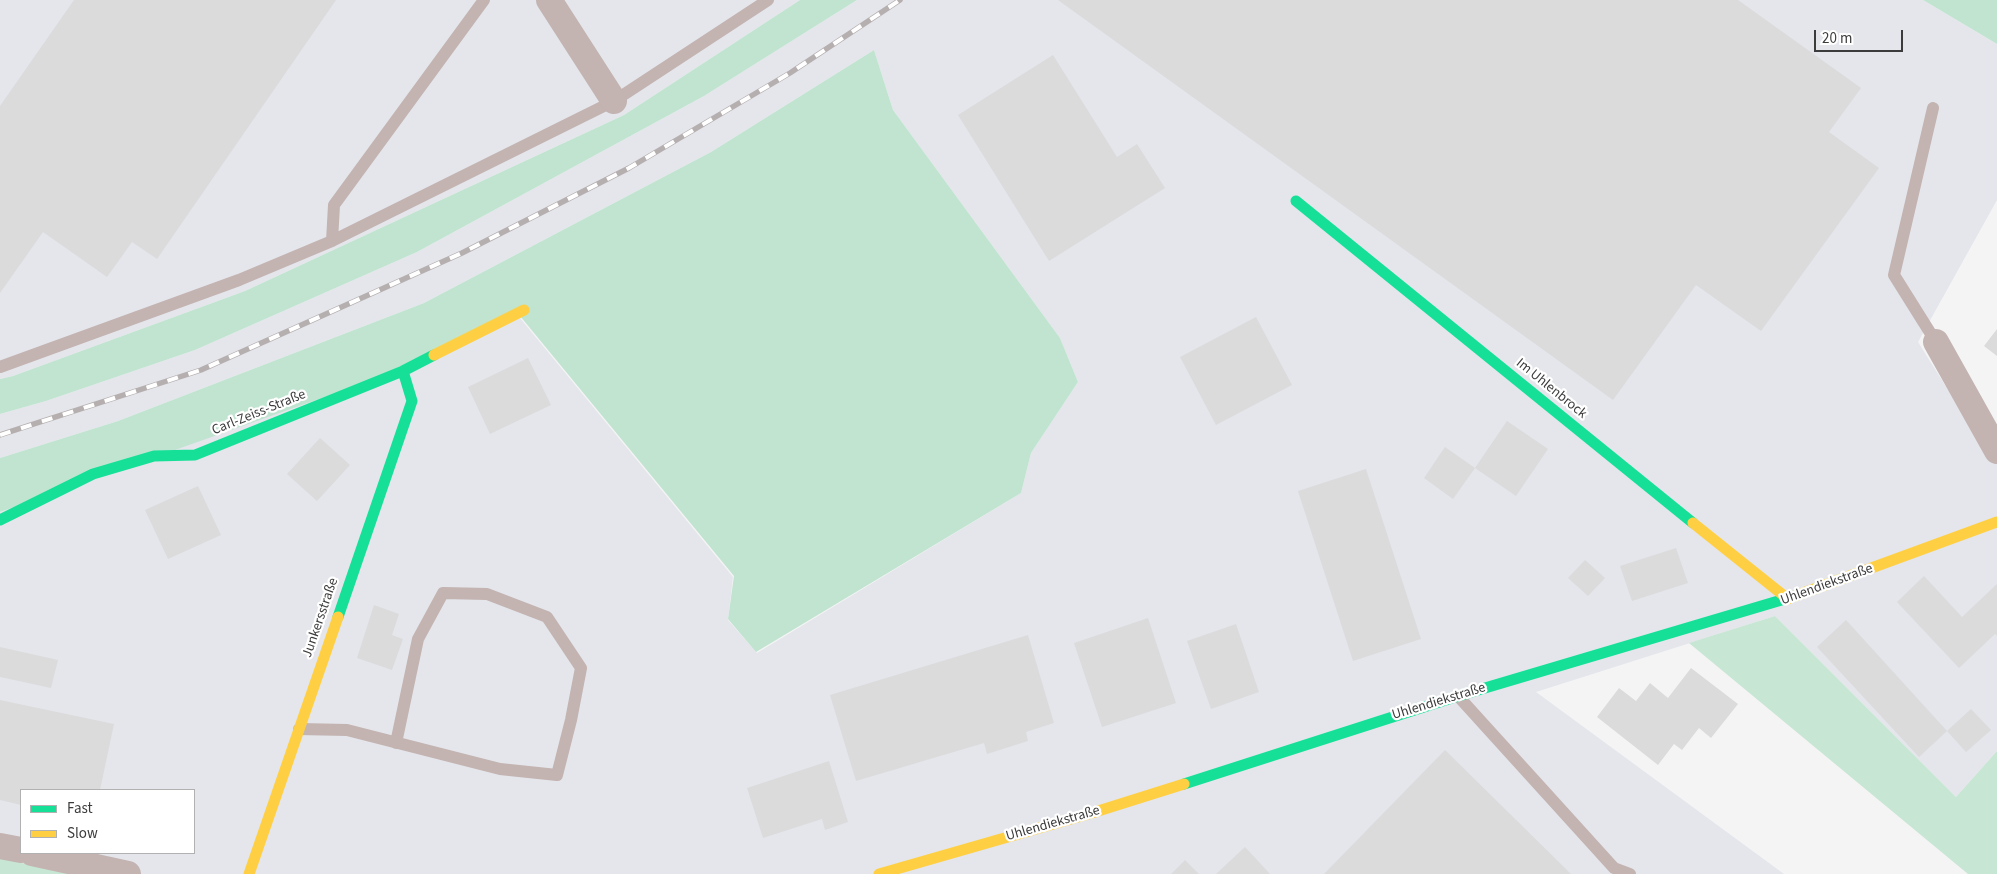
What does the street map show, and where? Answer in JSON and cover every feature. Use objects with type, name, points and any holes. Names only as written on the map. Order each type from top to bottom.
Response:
[{"type":"street","points":[[549,0],[614,101]]},
{"type":"street","name":"Im Uhlenbrock","points":[[1296,201],[1788,600]]},
{"type":"street","name":"Carl-Zeiss-Straße","points":[[0,520],[93,474],[154,456],[195,455],[403,371],[524,310]]},
{"type":"street","points":[[1936,342],[1997,451]]},
{"type":"street","name":"Junkersstraße","points":[[249,874],[412,401],[403,371]]},
{"type":"street","name":"Uhlendiekstraße","points":[[879,874],[1095,812],[1458,696],[1788,600],[1997,522]]},
{"type":"street","points":[[0,846],[20,850]]},
{"type":"street","points":[[37,854],[128,874]]},
{"type":"lane","points":[[332,241],[334,204],[484,0]]},
{"type":"lane","points":[[0,367],[239,280],[332,241],[614,101],[768,0]]},
{"type":"lane","points":[[1933,108],[1894,275],[1936,342]]},
{"type":"lane","points":[[299,729],[347,730],[500,769],[557,775],[572,720],[581,668],[546,617],[487,594],[443,593],[418,639],[396,742]]},
{"type":"lane","points":[[1458,696],[1614,868],[1630,874]]},
{"type":"shaded area","points":[[0,0],[800,0],[624,115],[245,291],[13,376],[0,379]]},
{"type":"shaded area","points":[[857,0],[1923,0],[1997,44],[1997,200],[1918,342],[1977,436],[1997,458],[1997,751],[1956,797],[1775,616],[1536,692],[1784,874],[0,874],[0,512],[520,318],[733,577],[728,620],[757,653],[1021,493],[1031,453],[1078,382],[1060,338],[893,110],[874,50],[711,152],[424,303],[118,421],[0,458],[0,414],[46,401],[195,350],[417,252],[704,96]]},
{"type":"green space","points":[[800,0],[857,0],[704,96],[417,252],[195,350],[46,401],[0,414],[0,379],[13,376],[245,291],[624,115]]},
{"type":"green space","points":[[1923,0],[1997,0],[1997,44]]},
{"type":"green space","points":[[874,50],[893,110],[1060,338],[1078,382],[1031,453],[1021,493],[756,652],[728,619],[734,576],[520,316],[426,361],[0,512],[0,458],[118,421],[424,303],[711,152]]},
{"type":"green space","points":[[1775,616],[1956,797],[1997,751],[1997,874],[1968,874],[1689,643]]},
{"type":"green space","points":[[0,858],[69,874],[0,874]]},
{"type":"building","points":[[74,0],[336,0],[157,259],[132,242],[107,277],[43,232],[0,293],[0,106]]},
{"type":"building","points":[[1058,0],[1738,0],[1861,88],[1829,132],[1879,168],[1761,331],[1696,285],[1613,400]]},
{"type":"building","points":[[1053,55],[1117,157],[1137,144],[1165,188],[1049,261],[958,115]]},
{"type":"building","points":[[1256,317],[1292,385],[1216,425],[1180,357]]},
{"type":"building","points":[[1997,329],[1997,356],[1984,346]]},
{"type":"building","points":[[528,358],[551,405],[490,434],[468,387]]},
{"type":"building","points":[[1507,421],[1548,449],[1516,496],[1475,468]]},
{"type":"building","points":[[320,438],[350,465],[317,501],[287,474]]},
{"type":"building","points":[[1445,447],[1475,468],[1453,499],[1424,478]]},
{"type":"building","points":[[1366,469],[1421,639],[1353,661],[1298,491]]},
{"type":"building","points":[[198,486],[221,535],[168,559],[145,510]]},
{"type":"building","points":[[1676,548],[1688,583],[1632,601],[1620,566]]},
{"type":"building","points":[[1585,560],[1605,578],[1588,596],[1568,578]]},
{"type":"building","points":[[1924,576],[1962,617],[1997,584],[1997,636],[1995,634],[1959,668],[1897,602]]},
{"type":"building","points":[[374,605],[399,614],[392,635],[403,639],[392,670],[357,658]]},
{"type":"building","points":[[1148,618],[1176,703],[1102,727],[1074,643]]},
{"type":"building","points":[[1846,620],[1947,731],[1919,757],[1817,647]]},
{"type":"building","points":[[1236,624],[1259,692],[1211,709],[1187,641]]},
{"type":"building","points":[[1028,635],[1054,723],[1026,732],[1028,741],[987,754],[984,743],[856,781],[830,695]]},
{"type":"building","points":[[0,647],[58,660],[51,688],[0,677]]},
{"type":"building","points":[[1691,668],[1738,704],[1711,738],[1699,728],[1682,750],[1674,744],[1658,765],[1597,717],[1619,688],[1636,701],[1650,683],[1668,698]]},
{"type":"building","points":[[0,700],[114,724],[100,789],[20,789],[20,805],[0,800]]},
{"type":"building","points":[[1971,709],[1991,730],[1966,752],[1947,731]]},
{"type":"building","points":[[1445,750],[1571,874],[1324,874]]},
{"type":"building","points":[[829,761],[848,822],[825,830],[822,819],[763,838],[747,788]]},
{"type":"building","points":[[1245,847],[1270,874],[1216,874]]},
{"type":"building","points":[[1185,860],[1199,874],[1171,874]]},
{"type":"railway","points":[[0,435],[201,370],[462,253],[629,168],[790,73],[900,0]]},
{"type":"traffic: fast","points":[[1296,201],[1693,523]]},
{"type":"traffic: fast","points":[[0,520],[93,474],[154,456],[195,455],[403,371],[434,355]]},
{"type":"traffic: fast","points":[[338,617],[412,401],[403,371]]},
{"type":"traffic: fast","points":[[1184,784],[1458,696],[1795,596]]},
{"type":"traffic: slow","points":[[434,355],[524,310]]},
{"type":"traffic: slow","points":[[1795,596],[1997,522]]},
{"type":"traffic: slow","points":[[1693,523],[1788,599]]},
{"type":"traffic: slow","points":[[249,874],[338,617]]},
{"type":"traffic: slow","points":[[879,874],[1095,812],[1184,784]]}]
